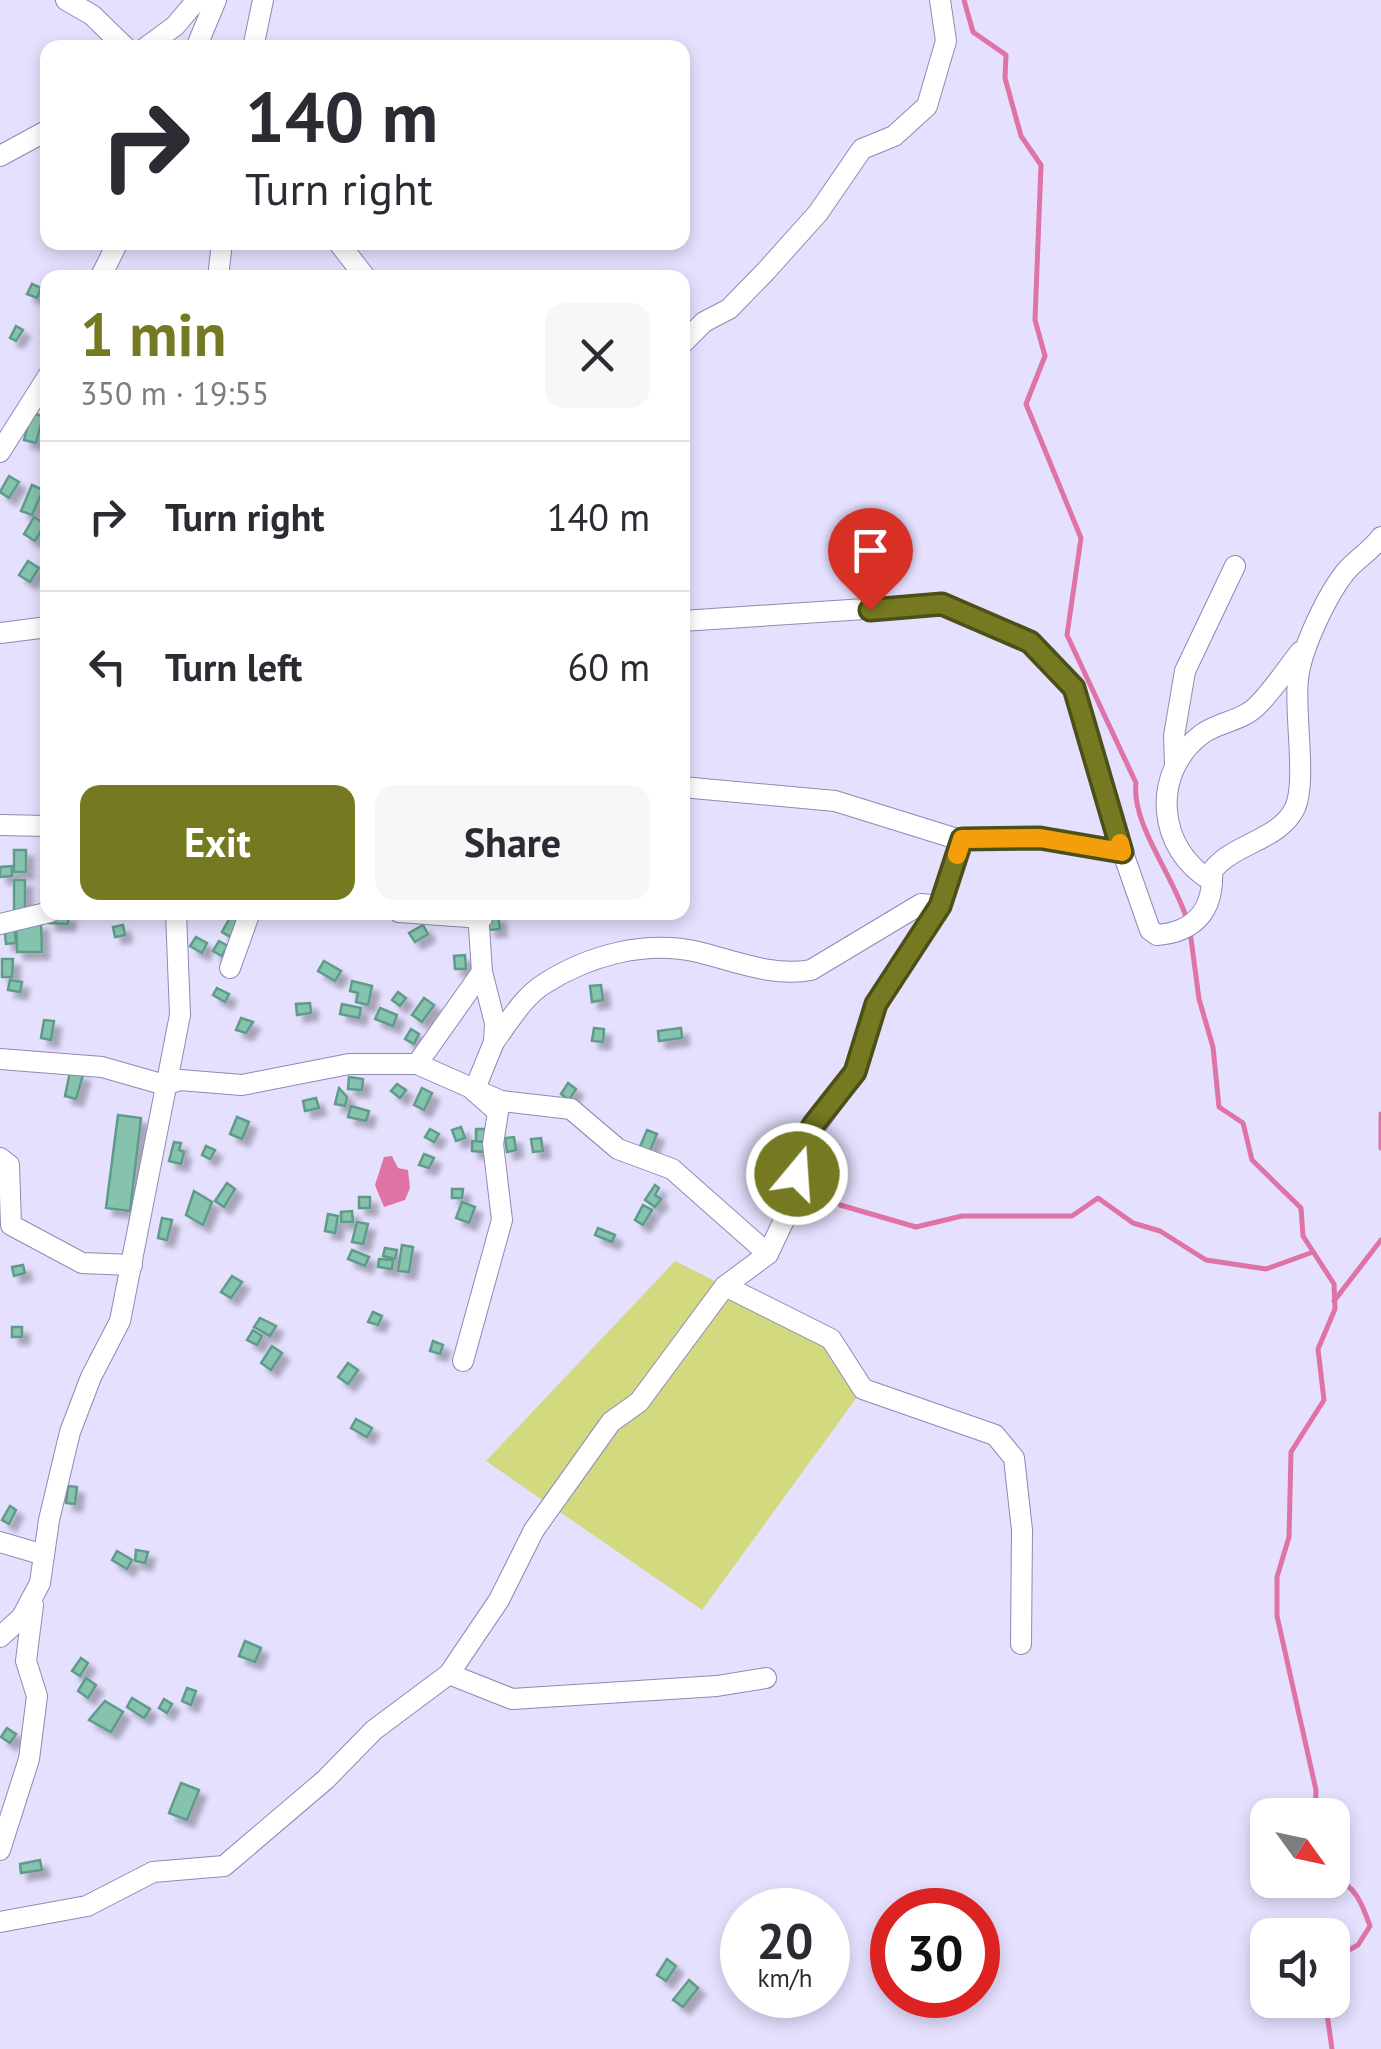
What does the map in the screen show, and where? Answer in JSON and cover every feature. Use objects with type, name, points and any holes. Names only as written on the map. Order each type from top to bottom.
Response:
[{"type":"street","points":[[66,0],[92,15],[118,40]]},
{"type":"street","points":[[156,40],[175,26],[197,0]]},
{"type":"street","points":[[199,40],[216,0]]},
{"type":"street","points":[[256,40],[263,0]]},
{"type":"street","points":[[690,336],[704,322],[729,308],[766,270],[818,213],[862,150],[894,136],[927,106],[946,41],[940,0]]},
{"type":"street","points":[[0,156],[40,134]]},
{"type":"street","points":[[344,250],[360,270]]},
{"type":"street","points":[[0,452],[40,389]]},
{"type":"street","points":[[1212,881],[1192,870],[1168,832],[1168,792],[1181,756],[1204,732],[1255,709],[1305,647],[1348,569],[1381,537]]},
{"type":"street","points":[[1176,771],[1174,736],[1185,671],[1235,566]]},
{"type":"street","points":[[690,620],[942,604],[1030,642],[1074,688],[1122,852],[1150,930],[1157,935],[1173,934],[1199,920],[1213,894],[1212,871],[1220,860],[1280,827],[1295,809],[1301,788],[1298,677],[1305,647]]},
{"type":"street","points":[[0,633],[40,628]]},
{"type":"street","points":[[690,787],[835,801],[962,839],[1040,838],[1122,852]]},
{"type":"street","points":[[0,825],[40,826]]},
{"type":"street","points":[[0,1922],[86,1906],[154,1872],[224,1866],[325,1780],[374,1730],[449,1674],[499,1600],[534,1530],[610,1422],[639,1402],[725,1286],[768,1254],[792,1202],[802,1144],[855,1072],[876,1004],[940,906],[962,839]]},
{"type":"street","points":[[474,1092],[494,1042],[522,1004],[544,984],[636,947],[694,951],[755,968],[800,972],[811,970],[921,904],[940,906]]},
{"type":"street","points":[[0,924],[40,914]]},
{"type":"street","points":[[0,1850],[25,1783],[38,1696],[26,1661],[34,1600],[44,1574],[44,1555],[70,1432],[90,1377],[120,1321],[180,1015],[176,920]]},
{"type":"street","points":[[230,968],[247,920]]},
{"type":"street","points":[[480,920],[482,972],[495,1023],[494,1042]]},
{"type":"street","points":[[417,1064],[482,972]]},
{"type":"street","points":[[0,1059],[102,1066],[165,1085],[180,1080],[242,1086],[349,1064],[417,1064],[474,1092],[502,1100],[572,1108],[618,1149],[672,1168],[768,1254]]},
{"type":"street","points":[[463,1361],[502,1220],[492,1144],[498,1112],[474,1092]]},
{"type":"street","points":[[0,1158],[9,1166],[10,1225],[82,1263],[132,1264]]},
{"type":"street","points":[[725,1286],[830,1339],[862,1389],[995,1435],[1014,1458],[1022,1530],[1021,1644]]},
{"type":"street","points":[[0,1542],[44,1555]]},
{"type":"street","points":[[0,1637],[10,1632],[34,1600]]},
{"type":"street","points":[[449,1674],[512,1699],[717,1686],[766,1678]]},
{"type":"green space","points":[[675,1261],[831,1339],[863,1389],[702,1610],[486,1461]]},
{"type":"shaded area","points":[[392,1156],[398,1168],[408,1170],[410,1188],[405,1200],[384,1207],[375,1185],[384,1157]]},
{"type":"building","points":[[32,284],[40,288],[37,298],[27,294]]},
{"type":"building","points":[[16,326],[23,330],[16,341],[10,338]]},
{"type":"building","points":[[31,413],[40,415],[36,443],[24,440]]},
{"type":"building","points":[[9,476],[19,482],[9,498],[0,492]]},
{"type":"building","points":[[32,485],[40,489],[32,515],[21,511]]},
{"type":"building","points":[[34,517],[40,521],[35,541],[24,534]]},
{"type":"building","points":[[28,561],[39,568],[30,582],[19,575]]},
{"type":"building","points":[[14,850],[26,850],[26,872],[14,872]]},
{"type":"building","points":[[12,866],[12,876],[0,877],[0,867]]},
{"type":"building","points":[[14,880],[25,880],[25,914],[14,914]]},
{"type":"building","points":[[49,920],[68,920],[68,924],[49,923]]},
{"type":"building","points":[[229,920],[243,920],[232,938],[222,932]]},
{"type":"building","points":[[488,920],[499,920],[500,929],[489,930]]},
{"type":"building","points":[[14,923],[16,943],[6,944],[4,924]]},
{"type":"building","points":[[16,923],[41,923],[42,952],[17,952]]},
{"type":"building","points":[[123,925],[125,935],[115,937],[113,927]]},
{"type":"building","points":[[423,925],[428,934],[415,942],[409,933]]},
{"type":"building","points":[[196,937],[207,943],[202,953],[190,946]]},
{"type":"building","points":[[219,941],[228,946],[222,956],[213,951]]},
{"type":"building","points":[[465,955],[466,969],[455,969],[454,956]]},
{"type":"building","points":[[2,959],[13,959],[12,977],[2,977]]},
{"type":"building","points":[[324,961],[341,971],[335,981],[318,971]]},
{"type":"building","points":[[10,980],[22,982],[20,992],[8,990]]},
{"type":"building","points":[[352,981],[372,986],[368,1005],[356,1002],[358,993],[350,991]]},
{"type":"building","points":[[601,985],[603,1000],[592,1002],[590,986]]},
{"type":"building","points":[[217,988],[229,994],[225,1002],[213,995]]},
{"type":"building","points":[[398,992],[406,998],[400,1006],[392,1000]]},
{"type":"building","points":[[424,998],[434,1005],[422,1022],[412,1015]]},
{"type":"building","points":[[310,1003],[311,1013],[297,1015],[296,1004]]},
{"type":"building","points":[[342,1004],[361,1008],[359,1018],[340,1014]]},
{"type":"building","points":[[380,1008],[397,1015],[393,1026],[375,1019]]},
{"type":"building","points":[[241,1018],[253,1022],[246,1033],[236,1030]]},
{"type":"building","points":[[44,1020],[54,1021],[51,1040],[41,1038]]},
{"type":"building","points":[[594,1028],[604,1029],[603,1042],[592,1041]]},
{"type":"building","points":[[681,1028],[682,1038],[659,1041],[658,1031]]},
{"type":"building","points":[[411,1029],[419,1034],[414,1044],[405,1039]]},
{"type":"building","points":[[70,1072],[83,1075],[76,1099],[65,1096]]},
{"type":"building","points":[[349,1077],[363,1079],[362,1090],[348,1089]]},
{"type":"building","points":[[568,1083],[576,1089],[569,1100],[561,1094]]},
{"type":"building","points":[[397,1084],[406,1090],[400,1098],[391,1091]]},
{"type":"building","points":[[339,1088],[347,1097],[345,1106],[335,1104]]},
{"type":"building","points":[[422,1088],[432,1093],[424,1110],[414,1105]]},
{"type":"building","points":[[316,1098],[319,1108],[305,1111],[303,1101]]},
{"type":"building","points":[[351,1106],[369,1111],[366,1121],[348,1117]]},
{"type":"building","points":[[118,1115],[141,1118],[130,1211],[106,1208]]},
{"type":"building","points":[[237,1117],[249,1122],[242,1139],[230,1134]]},
{"type":"building","points":[[461,1127],[465,1138],[456,1141],[452,1130]]},
{"type":"building","points":[[430,1129],[439,1134],[434,1142],[425,1137]]},
{"type":"building","points":[[476,1129],[486,1129],[486,1143],[476,1142]]},
{"type":"building","points":[[647,1130],[657,1134],[649,1153],[639,1149]]},
{"type":"building","points":[[514,1137],[516,1150],[507,1152],[505,1138]]},
{"type":"building","points":[[541,1138],[543,1151],[533,1152],[531,1139]]},
{"type":"building","points":[[472,1141],[485,1142],[484,1152],[472,1151]]},
{"type":"building","points":[[174,1142],[181,1143],[179,1150],[184,1152],[181,1164],[169,1161]]},
{"type":"building","points":[[206,1146],[215,1150],[210,1159],[202,1155]]},
{"type":"building","points":[[424,1154],[434,1158],[429,1168],[419,1165]]},
{"type":"building","points":[[227,1183],[235,1189],[224,1207],[215,1201]]},
{"type":"building","points":[[655,1185],[659,1188],[655,1195],[661,1199],[655,1207],[645,1200]]},
{"type":"building","points":[[452,1189],[463,1189],[462,1198],[452,1198]]},
{"type":"building","points":[[194,1191],[212,1202],[203,1225],[186,1215]]},
{"type":"building","points":[[359,1197],[370,1197],[370,1208],[359,1208]]},
{"type":"building","points":[[462,1202],[475,1207],[469,1223],[456,1218]]},
{"type":"building","points":[[643,1205],[652,1210],[643,1225],[635,1220]]},
{"type":"building","points":[[352,1211],[353,1222],[341,1222],[341,1212]]},
{"type":"building","points":[[328,1214],[338,1216],[335,1233],[325,1231]]},
{"type":"building","points":[[162,1218],[172,1220],[167,1240],[158,1238]]},
{"type":"building","points":[[357,1222],[368,1224],[363,1244],[352,1242]]},
{"type":"building","points":[[598,1228],[615,1235],[612,1242],[595,1235]]},
{"type":"building","points":[[402,1245],[413,1247],[409,1272],[398,1271]]},
{"type":"building","points":[[385,1248],[397,1250],[395,1259],[383,1256]]},
{"type":"building","points":[[352,1250],[369,1257],[365,1266],[348,1259]]},
{"type":"building","points":[[379,1259],[393,1260],[392,1269],[378,1267]]},
{"type":"building","points":[[23,1265],[25,1273],[14,1276],[12,1267]]},
{"type":"building","points":[[232,1276],[242,1282],[231,1298],[221,1292]]},
{"type":"building","points":[[373,1312],[382,1316],[378,1325],[368,1322]]},
{"type":"building","points":[[260,1318],[276,1326],[270,1336],[254,1327]]},
{"type":"building","points":[[12,1327],[22,1327],[22,1337],[12,1337]]},
{"type":"building","points":[[253,1330],[262,1336],[257,1345],[247,1340]]},
{"type":"building","points":[[433,1341],[443,1345],[440,1354],[430,1351]]},
{"type":"building","points":[[272,1346],[282,1353],[271,1370],[261,1363]]},
{"type":"building","points":[[348,1363],[358,1370],[348,1384],[338,1377]]},
{"type":"building","points":[[356,1419],[372,1428],[367,1437],[351,1428]]},
{"type":"building","points":[[68,1486],[77,1487],[75,1504],[66,1503]]},
{"type":"building","points":[[10,1506],[16,1510],[9,1524],[2,1520]]},
{"type":"building","points":[[136,1550],[148,1552],[145,1563],[135,1561]]},
{"type":"building","points":[[117,1551],[132,1560],[127,1569],[112,1560]]},
{"type":"building","points":[[245,1641],[261,1648],[255,1662],[239,1656]]},
{"type":"building","points":[[81,1658],[88,1663],[80,1676],[72,1671]]},
{"type":"building","points":[[86,1678],[96,1685],[88,1698],[78,1691]]},
{"type":"building","points":[[187,1688],[196,1691],[191,1705],[182,1701]]},
{"type":"building","points":[[132,1698],[150,1709],[144,1718],[127,1707]]},
{"type":"building","points":[[164,1699],[172,1704],[167,1713],[159,1708]]},
{"type":"building","points":[[105,1701],[123,1712],[111,1732],[89,1720]]},
{"type":"building","points":[[7,1728],[16,1734],[10,1743],[1,1737]]},
{"type":"building","points":[[181,1783],[199,1790],[187,1820],[169,1813]]},
{"type":"building","points":[[40,1860],[42,1870],[21,1873],[20,1864]]},
{"type":"building","points":[[667,1959],[676,1966],[666,1981],[657,1975]]},
{"type":"building","points":[[689,1980],[698,1988],[683,2007],[673,2000]]},
{"type":"waterway","points":[[964,0],[973,32],[1006,55],[1005,78],[1021,136],[1041,165],[1035,320],[1045,356],[1026,404],[1081,538],[1067,635],[1136,783],[1140,816],[1187,920]]},
{"type":"waterway","points":[[1190,931],[1199,999],[1213,1047],[1219,1107],[1243,1123],[1252,1160],[1301,1208],[1303,1236],[1334,1284],[1335,1309],[1318,1349],[1324,1400],[1291,1452],[1289,1537],[1277,1577],[1277,1616],[1316,1798]]},
{"type":"waterway","points":[[1381,1114],[1381,1148]]},
{"type":"waterway","points":[[840,1205],[916,1227],[962,1216],[1072,1216],[1098,1198],[1133,1223],[1160,1231],[1206,1260],[1266,1269],[1313,1252]]},
{"type":"waterway","points":[[1334,1301],[1381,1240]]},
{"type":"waterway","points":[[1350,1888],[1370,1926],[1358,1945],[1350,1949]]},
{"type":"waterway","points":[[1328,2018],[1332,2049]]},
{"type":"slow traffic","points":[[957,855],[962,839],[1040,838],[1122,852],[1120,843]]},
{"type":"route","points":[[797,1174],[802,1144],[855,1072],[876,1004],[940,906],[962,839],[1040,838],[1122,852],[1074,688],[1030,642],[942,604],[870,610]]}]
